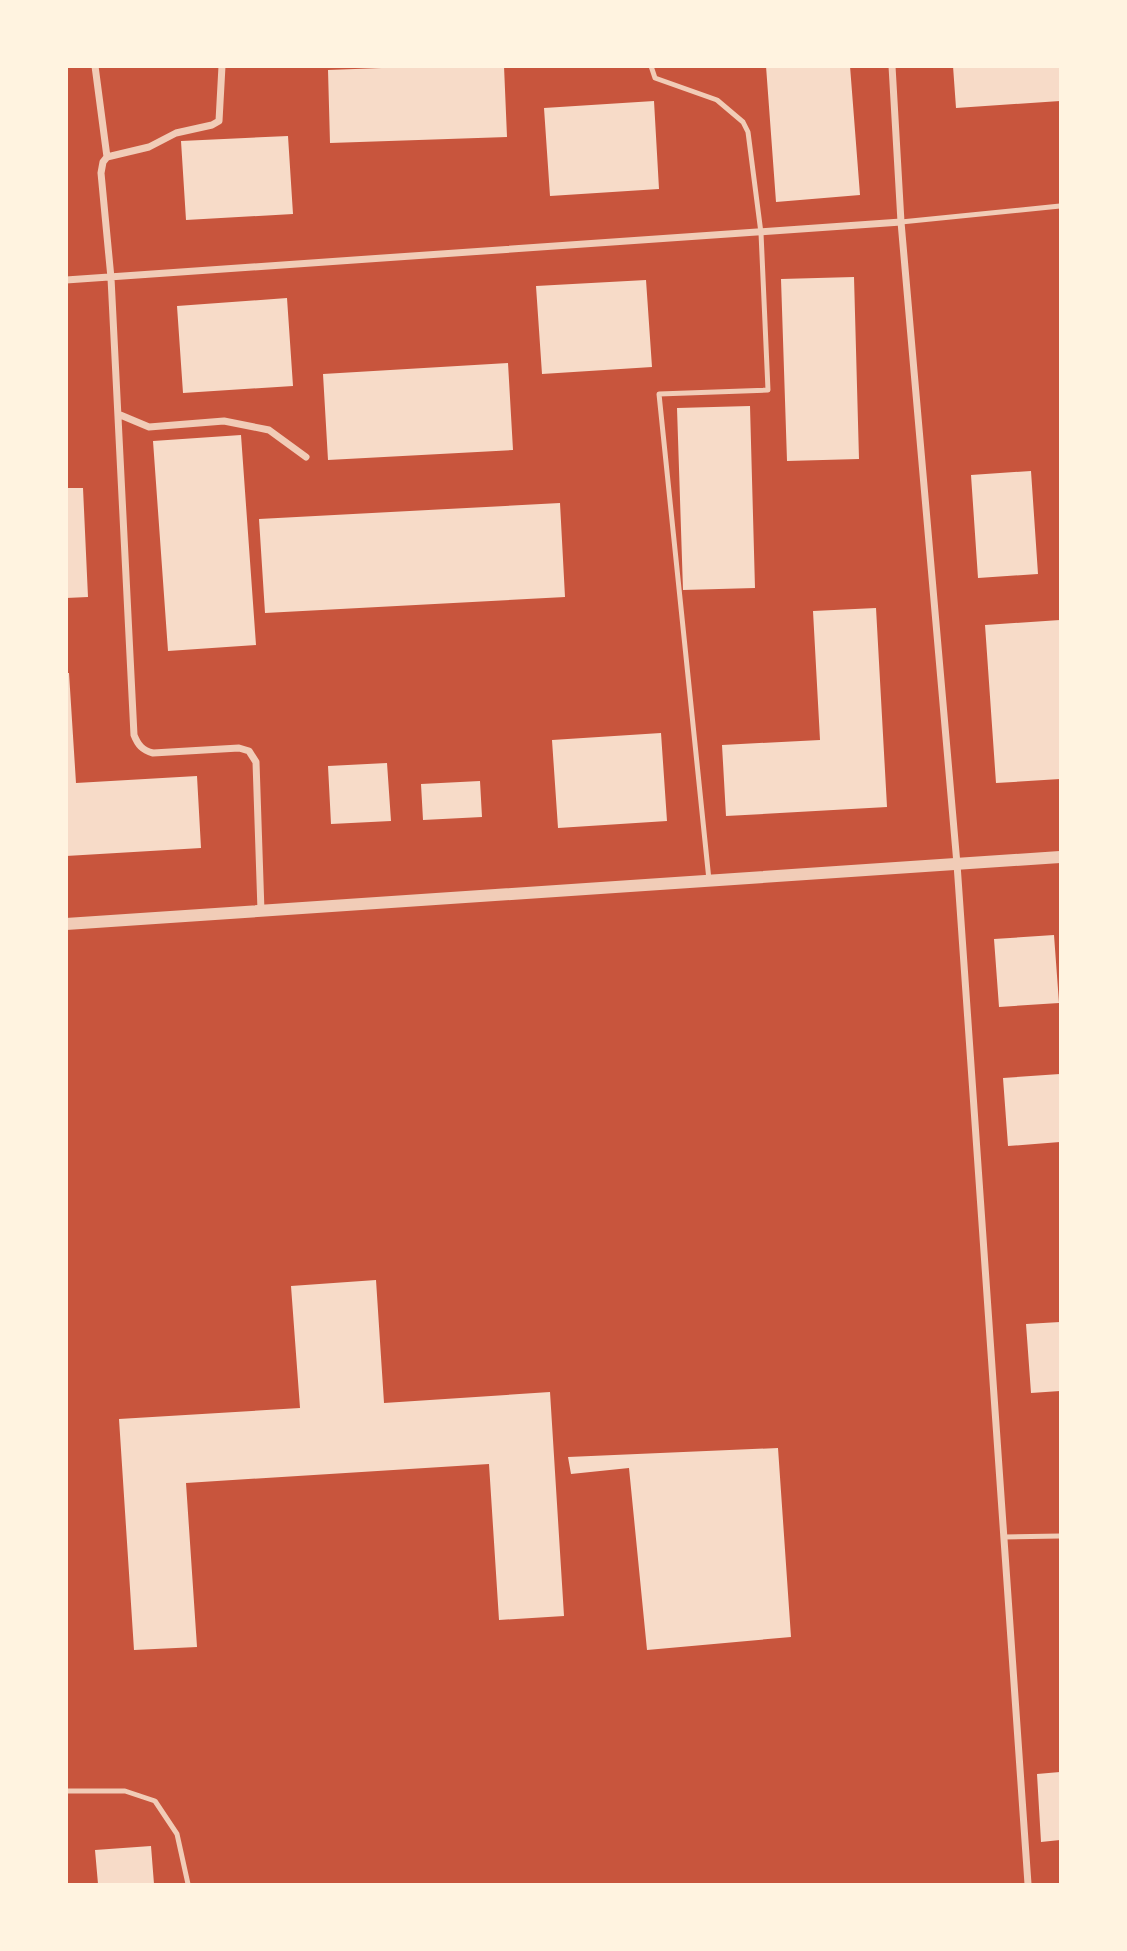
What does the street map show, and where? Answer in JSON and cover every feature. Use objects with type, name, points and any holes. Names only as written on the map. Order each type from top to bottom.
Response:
[{"type":"street","points":[[95,66],[107,157]]},
{"type":"street","points":[[222,66],[221,116],[216,124],[176,133],[149,147],[107,157],[101,173],[111,278],[134,735],[144,750],[153,753],[239,748],[249,751],[256,762],[261,911]]},
{"type":"street","points":[[892,66],[901,222],[957,864],[1028,1885]]},
{"type":"street","points":[[66,281],[901,222]]},
{"type":"street","points":[[118,414],[149,427],[224,421],[269,430],[306,457]]},
{"type":"street","points":[[66,924],[1060,857]]},
{"type":"lane","points":[[651,66],[656,78],[717,100],[743,122],[751,146],[761,233],[768,390],[659,394],[709,881]]},
{"type":"lane","points":[[901,222],[1060,206]]},
{"type":"lane","points":[[1004,1537],[1060,1536]]},
{"type":"lane","points":[[66,1791],[125,1791],[155,1801],[177,1833],[188,1885]]},
{"type":"building","points":[[504,66],[507,137],[330,143],[328,70]]},
{"type":"building","points":[[766,66],[850,66],[860,195],[776,202]]},
{"type":"building","points":[[953,66],[1060,66],[1060,101],[956,108]]},
{"type":"building","points":[[654,101],[659,189],[550,196],[544,108]]},
{"type":"building","points":[[288,136],[293,214],[186,220],[181,141]]},
{"type":"building","points":[[854,277],[859,459],[787,461],[781,279]]},
{"type":"building","points":[[646,280],[652,367],[542,374],[536,286]]},
{"type":"building","points":[[287,298],[293,386],[183,393],[177,306]]},
{"type":"building","points":[[508,363],[513,450],[328,460],[323,374]]},
{"type":"building","points":[[750,406],[755,588],[683,590],[677,408]]},
{"type":"building","points":[[241,435],[256,645],[168,651],[153,441]]},
{"type":"building","points":[[1031,471],[1038,574],[978,578],[971,475]]},
{"type":"building","points":[[66,488],[83,488],[88,597],[66,598]]},
{"type":"building","points":[[560,503],[565,597],[265,613],[259,519]]},
{"type":"building","points":[[876,608],[887,807],[726,816],[722,745],[820,740],[813,611]]},
{"type":"building","points":[[1060,620],[1060,779],[996,783],[985,625]]},
{"type":"building","points":[[66,673],[69,673],[76,783],[197,776],[201,848],[66,856]]},
{"type":"building","points":[[661,733],[667,821],[558,828],[552,740]]},
{"type":"building","points":[[387,763],[391,821],[331,824],[328,766]]},
{"type":"building","points":[[480,781],[482,817],[423,820],[421,784]]},
{"type":"building","points":[[1054,935],[1059,1003],[999,1007],[994,939]]},
{"type":"building","points":[[1060,1074],[1060,1142],[1008,1146],[1003,1078]]},
{"type":"building","points":[[376,1280],[384,1403],[550,1392],[564,1616],[499,1620],[489,1464],[186,1483],[197,1647],[134,1650],[119,1419],[300,1408],[291,1286]]},
{"type":"building","points":[[1060,1322],[1060,1391],[1031,1393],[1026,1324]]},
{"type":"building","points":[[778,1448],[791,1637],[647,1650],[629,1468],[571,1474],[568,1457]]},
{"type":"building","points":[[1060,1772],[1060,1840],[1041,1842],[1037,1774]]},
{"type":"building","points":[[151,1846],[154,1884],[98,1884],[95,1850]]}]
